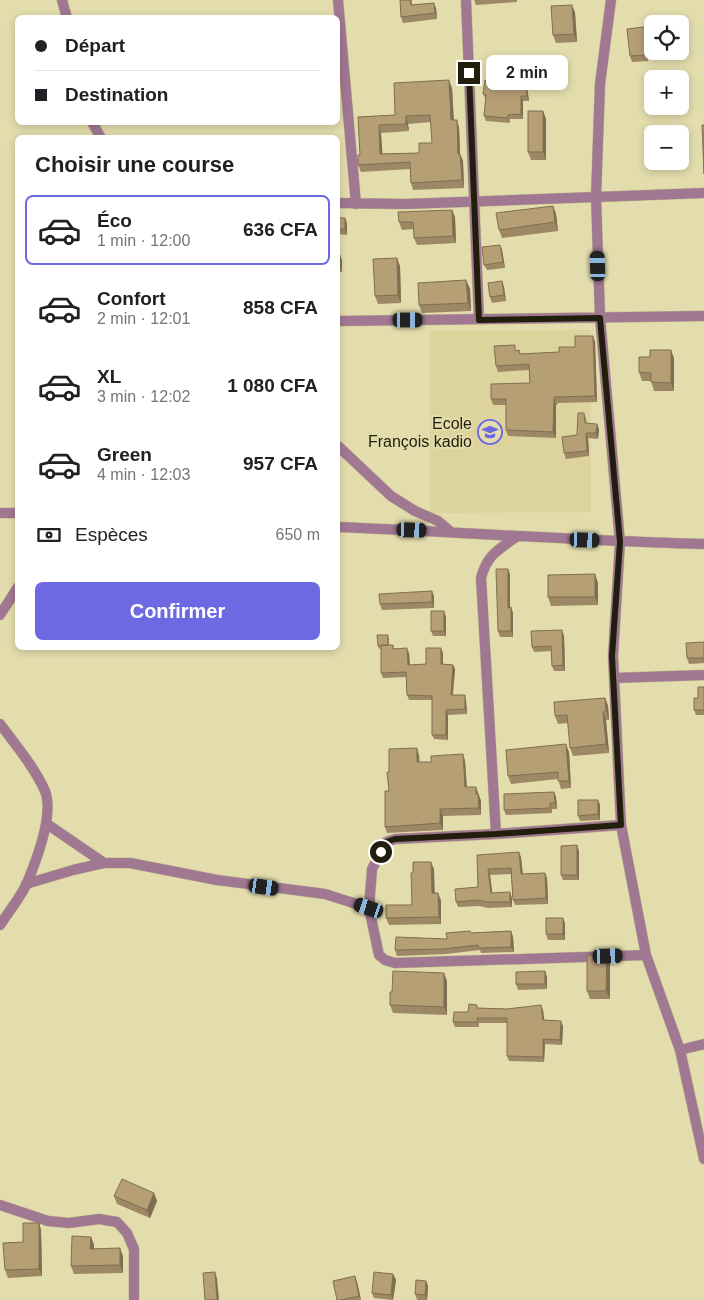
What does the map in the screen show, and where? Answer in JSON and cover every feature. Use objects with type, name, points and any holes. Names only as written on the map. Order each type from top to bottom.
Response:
[{"type":"street","points":[[62,0],[66,15]]},
{"type":"street","points":[[338,0],[339,15]]},
{"type":"street","points":[[466,0],[479,320]]},
{"type":"street","points":[[612,0],[600,84],[596,197],[600,318],[620,542],[612,656],[621,825],[646,955],[680,1050],[704,1158]]},
{"type":"street","points":[[340,23],[356,204]]},
{"type":"street","points":[[340,203],[473,201],[704,193]]},
{"type":"street","points":[[340,321],[704,316]]},
{"type":"street","points":[[340,448],[391,496],[415,511],[438,521],[450,531]]},
{"type":"street","points":[[0,512],[15,513]]},
{"type":"street","points":[[340,527],[450,531],[516,537],[620,542],[704,544]]},
{"type":"street","points":[[496,834],[481,578],[484,565],[495,551],[516,537]]},
{"type":"street","points":[[0,615],[15,592]]},
{"type":"street","points":[[614,678],[704,675]]},
{"type":"street","points":[[0,724],[39,780],[46,792],[49,808],[47,824],[26,884],[0,925]]},
{"type":"street","points":[[47,824],[104,863]]},
{"type":"street","points":[[621,825],[395,839],[386,842],[372,869],[369,908],[379,954],[385,960],[395,963],[646,955]]},
{"type":"street","points":[[26,884],[104,863],[130,863],[218,880],[325,894],[369,908]]},
{"type":"street","points":[[680,1050],[704,1044]]},
{"type":"street","points":[[0,1205],[48,1221],[69,1223],[99,1219],[116,1222],[128,1233],[134,1249],[134,1300]]},
{"type":"shaded area","points":[[590,330],[591,512],[430,513],[430,331]]},
{"type":"building","points":[[400,0],[410,0],[411,5],[434,3],[435,13],[401,17]]},
{"type":"building","points":[[572,5],[574,34],[553,35],[551,6]]},
{"type":"building","points":[[644,27],[644,55],[630,56],[627,29]]},
{"type":"building","points":[[449,80],[451,120],[457,120],[458,154],[460,154],[462,180],[411,183],[410,162],[358,165],[358,155],[360,155],[358,117],[395,115],[394,83]],"holes":[[[430,115],[432,143],[419,143],[419,153],[380,154],[379,125],[406,124],[406,116]]]},
{"type":"building","points":[[485,80],[514,83],[525,82],[527,96],[521,96],[521,114],[508,115],[508,118],[484,116],[486,95],[483,94]]},
{"type":"building","points":[[528,111],[543,111],[543,152],[528,152]]},
{"type":"building","points":[[702,125],[704,125],[704,174]]},
{"type":"building","points":[[553,206],[555,222],[499,230],[496,213]]},
{"type":"building","points":[[452,210],[453,236],[414,238],[413,222],[399,222],[398,212]]},
{"type":"building","points":[[340,218],[345,218],[345,229],[340,229]]},
{"type":"building","points":[[500,245],[503,262],[484,265],[482,247]]},
{"type":"building","points":[[397,258],[398,295],[375,296],[373,259]]},
{"type":"building","points":[[466,280],[468,303],[419,305],[418,283]]},
{"type":"building","points":[[502,281],[504,295],[490,297],[488,283]]},
{"type":"building","points":[[575,336],[593,336],[595,396],[555,397],[553,432],[506,430],[506,399],[491,399],[491,384],[530,383],[529,364],[496,366],[494,346],[515,345],[515,351],[519,350],[520,354],[559,352],[559,347],[575,347]]},
{"type":"building","points":[[650,350],[671,350],[671,383],[651,382],[651,373],[639,372],[639,357],[650,357]]},
{"type":"building","points":[[578,413],[584,413],[585,423],[597,424],[596,433],[586,433],[587,451],[564,453],[562,437],[577,435]]},
{"type":"building","points":[[496,569],[508,569],[508,608],[511,607],[511,631],[498,631]]},
{"type":"building","points":[[595,574],[595,597],[548,597],[548,575]]},
{"type":"building","points":[[432,591],[432,602],[380,604],[379,594]]},
{"type":"building","points":[[431,611],[444,611],[444,631],[431,631]]},
{"type":"building","points":[[562,630],[563,665],[552,666],[551,646],[532,647],[531,631]]},
{"type":"building","points":[[377,635],[388,635],[388,645],[378,646]]},
{"type":"building","points":[[704,642],[704,658],[687,658],[686,643]]},
{"type":"building","points":[[381,645],[393,645],[393,649],[407,648],[408,665],[426,664],[426,648],[441,648],[441,664],[453,665],[451,695],[465,695],[465,709],[446,710],[446,735],[432,735],[432,696],[407,695],[406,672],[381,673]]},
{"type":"building","points":[[698,687],[704,687],[704,710],[694,710],[694,698],[698,698]]},
{"type":"building","points":[[605,698],[606,711],[603,712],[606,744],[570,748],[567,715],[555,716],[554,702]]},
{"type":"building","points":[[566,744],[569,781],[558,781],[558,772],[508,776],[506,750]]},
{"type":"building","points":[[417,748],[417,762],[431,762],[431,756],[463,754],[465,787],[476,787],[479,808],[440,809],[440,823],[385,827],[385,791],[389,791],[387,772],[389,772],[389,749]]},
{"type":"building","points":[[554,792],[555,803],[550,803],[550,808],[504,810],[504,794]]},
{"type":"building","points":[[578,800],[598,800],[598,814],[578,816]]},
{"type":"building","points":[[577,845],[577,875],[561,875],[561,846]]},
{"type":"building","points":[[519,852],[521,874],[545,873],[546,898],[513,900],[511,868],[488,869],[491,893],[510,892],[510,902],[477,900],[456,902],[455,889],[478,887],[477,855]]},
{"type":"building","points":[[413,862],[431,862],[432,893],[438,893],[439,917],[386,918],[386,905],[412,905],[411,873],[413,872]]},
{"type":"building","points":[[546,918],[563,918],[563,934],[546,934]]},
{"type":"building","points":[[470,931],[471,933],[511,931],[511,947],[479,948],[478,945],[444,949],[395,950],[396,937],[447,939],[446,933]]},
{"type":"building","points":[[587,955],[607,955],[606,991],[587,991]]},
{"type":"building","points":[[393,971],[444,973],[444,1007],[390,1005]]},
{"type":"building","points":[[545,971],[545,984],[516,984],[516,972]]},
{"type":"building","points":[[469,1004],[477,1005],[477,1008],[507,1009],[541,1005],[543,1020],[561,1021],[560,1040],[543,1039],[543,1057],[507,1056],[507,1018],[477,1018],[477,1022],[453,1022],[454,1012],[468,1012]]},
{"type":"building","points":[[122,1179],[154,1193],[147,1210],[114,1196]]},
{"type":"building","points":[[23,1223],[39,1223],[39,1269],[5,1270],[3,1243],[23,1242]]},
{"type":"building","points":[[72,1236],[91,1237],[90,1249],[120,1248],[120,1265],[71,1266]]},
{"type":"building","points":[[215,1272],[217,1300],[205,1300],[203,1273]]},
{"type":"building","points":[[374,1272],[393,1274],[391,1295],[372,1293]]},
{"type":"building","points":[[355,1276],[359,1296],[337,1300],[333,1281]]},
{"type":"building","points":[[416,1280],[426,1281],[425,1295],[415,1294]]},
{"type":"place","name":"Ecole François kadio","points":[[490,432]]},
{"type":"route","points":[[381,852],[386,842],[395,839],[621,825],[612,656],[620,542],[600,318],[479,320],[469,73]]}]
